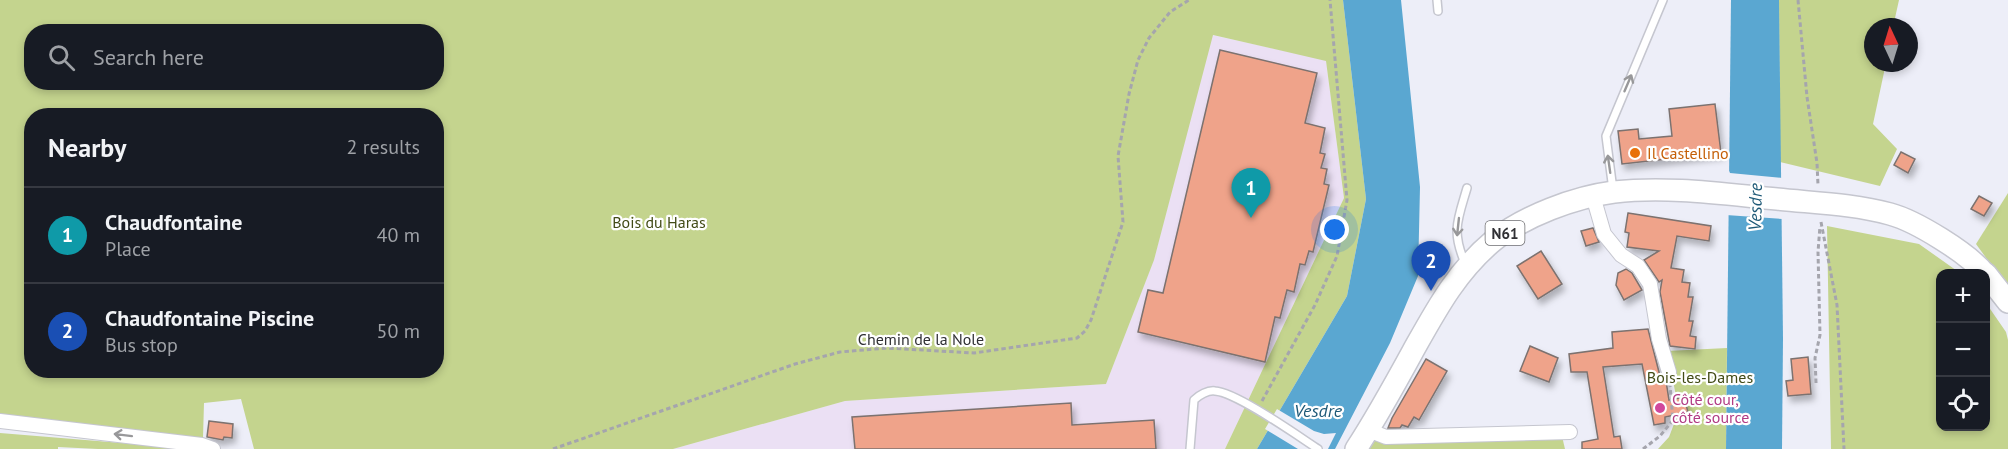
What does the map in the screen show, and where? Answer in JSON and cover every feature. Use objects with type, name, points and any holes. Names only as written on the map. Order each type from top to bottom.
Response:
[{"type":"main road","name":"N61","points":[[1356,449],[1440,302],[1466,266],[1494,240],[1557,206],[1603,194],[1658,189],[1725,194],[1814,209],[1845,205],[1892,214],[1954,247],[1979,269]]},
{"type":"main road","name":"N61","points":[[1990,280],[2008,302]]},
{"type":"street","points":[[1603,194],[1604,234],[1621,255],[1638,266],[1650,284],[1659,339],[1669,372]]},
{"type":"street","points":[[0,421],[207,447]]},
{"type":"street","points":[[1368,430],[1386,437],[1570,432]]},
{"type":"lane","points":[[1437,0],[1438,10]]},
{"type":"lane","points":[[1603,194],[1606,136],[1663,0]]},
{"type":"lane","points":[[1466,266],[1457,242],[1456,227],[1467,188]]},
{"type":"lane","points":[[1190,449],[1194,400],[1214,390],[1233,397],[1258,411],[1318,449]]},
{"type":"path","name":"Chemin de la Nole","points":[[553,449],[795,364],[840,352],[887,348],[974,353],[1077,338],[1085,331],[1091,320],[1122,222],[1118,156],[1129,94],[1138,60],[1149,38],[1170,12],[1189,0]]},
{"type":"path","points":[[1258,411],[1315,305],[1337,256],[1347,200],[1330,0]]},
{"type":"path","points":[[1798,0],[1807,97],[1817,163],[1814,209],[1818,252],[1820,335],[1815,358],[1816,383]]},
{"type":"path","points":[[1814,209],[1838,305],[1844,449]]},
{"type":"path","points":[[1643,449],[1660,436],[1673,420],[1669,372]]},
{"type":"shaded area","points":[[1212,35],[1326,60],[1344,198],[1225,449],[673,449],[845,401],[1106,384],[1154,259]]},
{"type":"green space","name":"Bois du Haras","points":[[0,0],[1343,0],[1366,199],[1347,296],[1257,449],[1225,449],[1344,198],[1326,61],[1213,35],[1154,260],[1106,384],[845,401],[673,449],[254,449],[241,399],[204,403],[203,438],[0,416]]},
{"type":"green space","points":[[1779,0],[1899,0],[1895,18],[1864,18],[1864,72],[1884,72],[1873,124],[1897,149],[1880,186],[1780,162]]},
{"type":"green space","points":[[2008,193],[2008,288],[1976,244]]},
{"type":"green space","points":[[1827,226],[1919,244],[1954,269],[1936,269],[1936,431],[1990,431],[1990,309],[2006,332],[2008,340],[2008,449],[1831,449]]},
{"type":"green space","name":"Bois-les-Dames","points":[[1727,348],[1726,449],[1658,449],[1669,437],[1679,411],[1667,351]]},
{"type":"green space","points":[[1561,432],[1565,449],[1369,449],[1378,435]]},
{"type":"green space","points":[[0,433],[195,449],[58,447],[58,449],[0,449]]},
{"type":"water","name":"Vesdre","points":[[1343,0],[1401,0],[1420,187],[1418,276],[1390,343],[1335,449],[1257,449],[1347,296],[1366,199]]},
{"type":"water","name":"Vesdre","points":[[1731,0],[1779,0],[1782,449],[1726,449]]},
{"type":"pier","points":[[1727,166],[1730,173],[1783,178],[1783,219],[1726,215]]},
{"type":"pier","points":[[1277,409],[1314,431],[1324,434],[1336,433],[1328,449],[1298,449],[1265,429]]},
{"type":"building","points":[[1220,50],[1317,73],[1305,123],[1325,128],[1320,153],[1325,154],[1321,168],[1327,169],[1324,184],[1329,185],[1313,252],[1309,251],[1305,265],[1300,264],[1294,292],[1287,290],[1280,318],[1275,317],[1265,362],[1138,332],[1148,290],[1163,293]]},
{"type":"building","points":[[1715,104],[1721,153],[1622,164],[1618,131],[1638,129],[1639,139],[1672,136],[1669,109]]},
{"type":"building","points":[[1901,152],[1915,159],[1908,173],[1894,165]]},
{"type":"building","points":[[1979,196],[1992,203],[1984,216],[1971,209]]},
{"type":"building","points":[[1628,213],[1711,226],[1709,241],[1677,236],[1671,268],[1684,270],[1682,282],[1690,283],[1688,297],[1693,297],[1689,321],[1693,321],[1690,336],[1696,337],[1695,349],[1670,346],[1660,292],[1662,280],[1659,282],[1644,260],[1659,251],[1627,247],[1629,233],[1625,232]]},
{"type":"building","points":[[1593,228],[1599,242],[1586,246],[1581,231]]},
{"type":"building","points":[[1541,251],[1562,284],[1538,299],[1517,266]]},
{"type":"building","points":[[1626,269],[1632,273],[1642,290],[1624,300],[1616,285],[1618,273]]},
{"type":"building","points":[[1648,329],[1660,376],[1666,381],[1669,400],[1684,397],[1688,412],[1665,417],[1665,423],[1654,425],[1642,364],[1603,367],[1614,437],[1620,436],[1622,449],[1582,449],[1582,442],[1598,439],[1587,372],[1571,372],[1569,354],[1613,348],[1612,332]]},
{"type":"building","points":[[1530,346],[1558,358],[1549,382],[1520,371]]},
{"type":"building","points":[[1808,357],[1811,394],[1788,396],[1786,381],[1793,380],[1791,359]]},
{"type":"building","points":[[1426,359],[1447,371],[1419,420],[1414,417],[1408,427],[1402,425],[1400,428],[1388,428],[1392,418]]},
{"type":"building","points":[[1071,403],[1072,425],[1154,420],[1156,449],[855,449],[852,417]]},
{"type":"building","points":[[209,421],[233,424],[232,438],[224,437],[223,440],[207,437]]},
{"type":"place","name":"Il Castellino","points":[[1635,153]]},
{"type":"place","name":"Chaudfontaine","points":[[1251,218]]},
{"type":"place","name":"Chaudfontaine Piscine","points":[[1431,291]]},
{"type":"place","name":"Côté cour, côté source","points":[[1660,408]]}]
